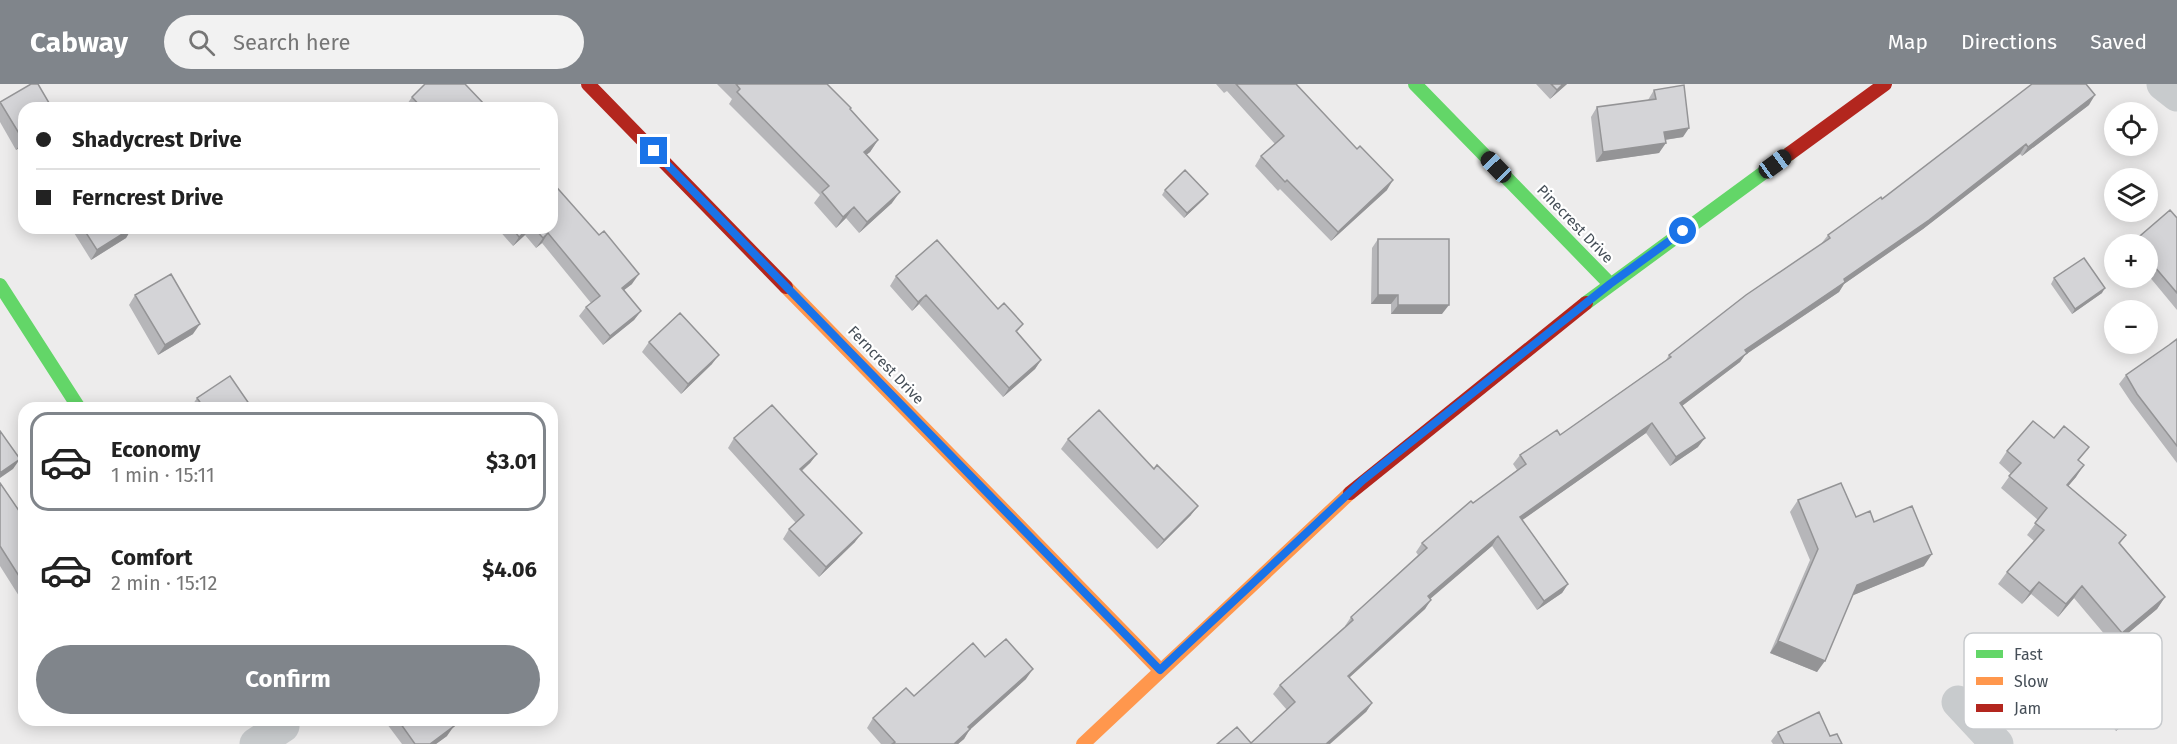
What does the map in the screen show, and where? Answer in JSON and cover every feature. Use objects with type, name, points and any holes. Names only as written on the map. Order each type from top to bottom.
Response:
[{"type":"street","name":"Ferncrest Drive","points":[[588,84],[1160,670]]},
{"type":"street","name":"Pinecrest Drive","points":[[1415,84],[1610,284]]},
{"type":"street","points":[[1083,744],[1363,480],[1610,284],[1885,84]]},
{"type":"street","points":[[2163,84],[2177,95]]},
{"type":"street","points":[[0,285],[75,402]]},
{"type":"street","points":[[1958,702],[1964,709]]},
{"type":"street","points":[[1982,729],[1996,744]]},
{"type":"street","points":[[256,744],[286,730]]},
{"type":"building","points":[[31,84],[38,84],[48,102],[18,102],[18,132],[0,102]]},
{"type":"building","points":[[425,84],[465,84],[482,102],[417,102],[412,97]]},
{"type":"building","points":[[736,84],[827,84],[878,140],[864,152],[900,192],[867,222],[854,207],[843,217],[822,192],[829,186],[737,92],[740,89]]},
{"type":"building","points":[[1236,84],[1296,84],[1357,149],[1360,146],[1393,180],[1338,232],[1261,156],[1284,136]]},
{"type":"building","points":[[1551,84],[1563,84],[1557,90]]},
{"type":"building","points":[[2032,84],[2086,84],[2095,95],[2028,147],[2026,144],[1929,220],[1844,279],[1845,282],[1745,350],[1747,353],[1680,403],[1705,438],[1676,457],[1652,423],[1520,517],[1568,584],[1544,601],[1498,536],[1428,596],[1431,600],[1348,676],[1372,703],[1326,744],[1217,744],[1237,727],[1251,743],[1295,702],[1280,685],[1353,620],[1351,617],[1427,548],[1422,543],[1471,501],[1473,503],[1526,464],[1520,455],[1557,430],[1560,435],[1671,357],[1669,355],[1746,295],[1830,238],[1828,235],[1881,197],[1882,199]]},
{"type":"building","points":[[1684,85],[1689,128],[1664,132],[1666,143],[1603,152],[1597,107],[1656,99],[1654,90]]},
{"type":"building","points":[[1185,170],[1208,194],[1187,213],[1165,190]]},
{"type":"building","points":[[558,189],[599,235],[604,231],[639,274],[622,288],[641,311],[610,336],[586,307],[600,296],[549,234],[558,234]]},
{"type":"building","points":[[2170,210],[2177,218],[2177,293],[2158,271],[2158,234],[2142,234]]},
{"type":"building","points":[[87,234],[122,234],[97,250]]},
{"type":"building","points":[[1378,239],[1449,239],[1449,305],[1398,305],[1398,295],[1378,295]]},
{"type":"building","points":[[937,240],[998,309],[1004,303],[1023,324],[1016,331],[1041,360],[1009,388],[926,295],[918,302],[896,276]]},
{"type":"building","points":[[2084,258],[2105,288],[2075,309],[2054,278]]},
{"type":"building","points":[[171,274],[200,324],[165,345],[135,295]]},
{"type":"building","points":[[680,313],[719,355],[688,384],[649,342]]},
{"type":"building","points":[[2177,339],[2177,446],[2137,394],[2126,375]]},
{"type":"building","points":[[230,376],[248,402],[200,402],[197,398]]},
{"type":"building","points":[[772,405],[817,454],[800,469],[862,533],[826,567],[789,529],[804,515],[734,438]]},
{"type":"building","points":[[1099,410],[1154,469],[1157,465],[1198,506],[1164,540],[1068,439]]},
{"type":"building","points":[[2033,421],[2054,438],[2064,426],[2089,447],[2078,460],[2084,465],[2067,485],[2126,535],[2119,543],[2165,597],[2122,633],[2082,586],[2066,604],[2039,582],[2030,592],[2007,572],[2044,530],[2035,523],[2047,508],[2009,476],[2021,463],[2007,451]]},
{"type":"building","points":[[0,431],[18,456],[18,460],[0,473]]},
{"type":"building","points":[[0,483],[18,509],[18,574],[0,546]]},
{"type":"building","points":[[1841,483],[1856,517],[1870,511],[1874,522],[1912,506],[1932,554],[1857,585],[1825,661],[1778,641],[1818,549],[1798,500]]},
{"type":"building","points":[[1006,639],[1033,669],[968,727],[970,729],[954,744],[892,744],[895,742],[873,718],[906,688],[914,696],[973,643],[985,657]]},
{"type":"building","points":[[1819,712],[1830,736],[1837,734],[1842,744],[1784,744],[1778,732]]},
{"type":"building","points":[[402,726],[454,726],[430,744],[415,744]]},
{"type":"traffic: fast","points":[[1415,84],[1610,284]]},
{"type":"traffic: fast","points":[[1586,303],[1789,154]]},
{"type":"traffic: fast","points":[[0,285],[75,402]]},
{"type":"traffic: slow","points":[[786,287],[1160,670]]},
{"type":"traffic: slow","points":[[1083,744],[1350,493]]},
{"type":"traffic: jam","points":[[588,84],[786,287]]},
{"type":"traffic: jam","points":[[1789,154],[1885,84]]},
{"type":"traffic: jam","points":[[1350,493],[1586,303]]},
{"type":"route","points":[[654,151],[1160,670],[1363,480],[1610,284],[1683,231]]}]
